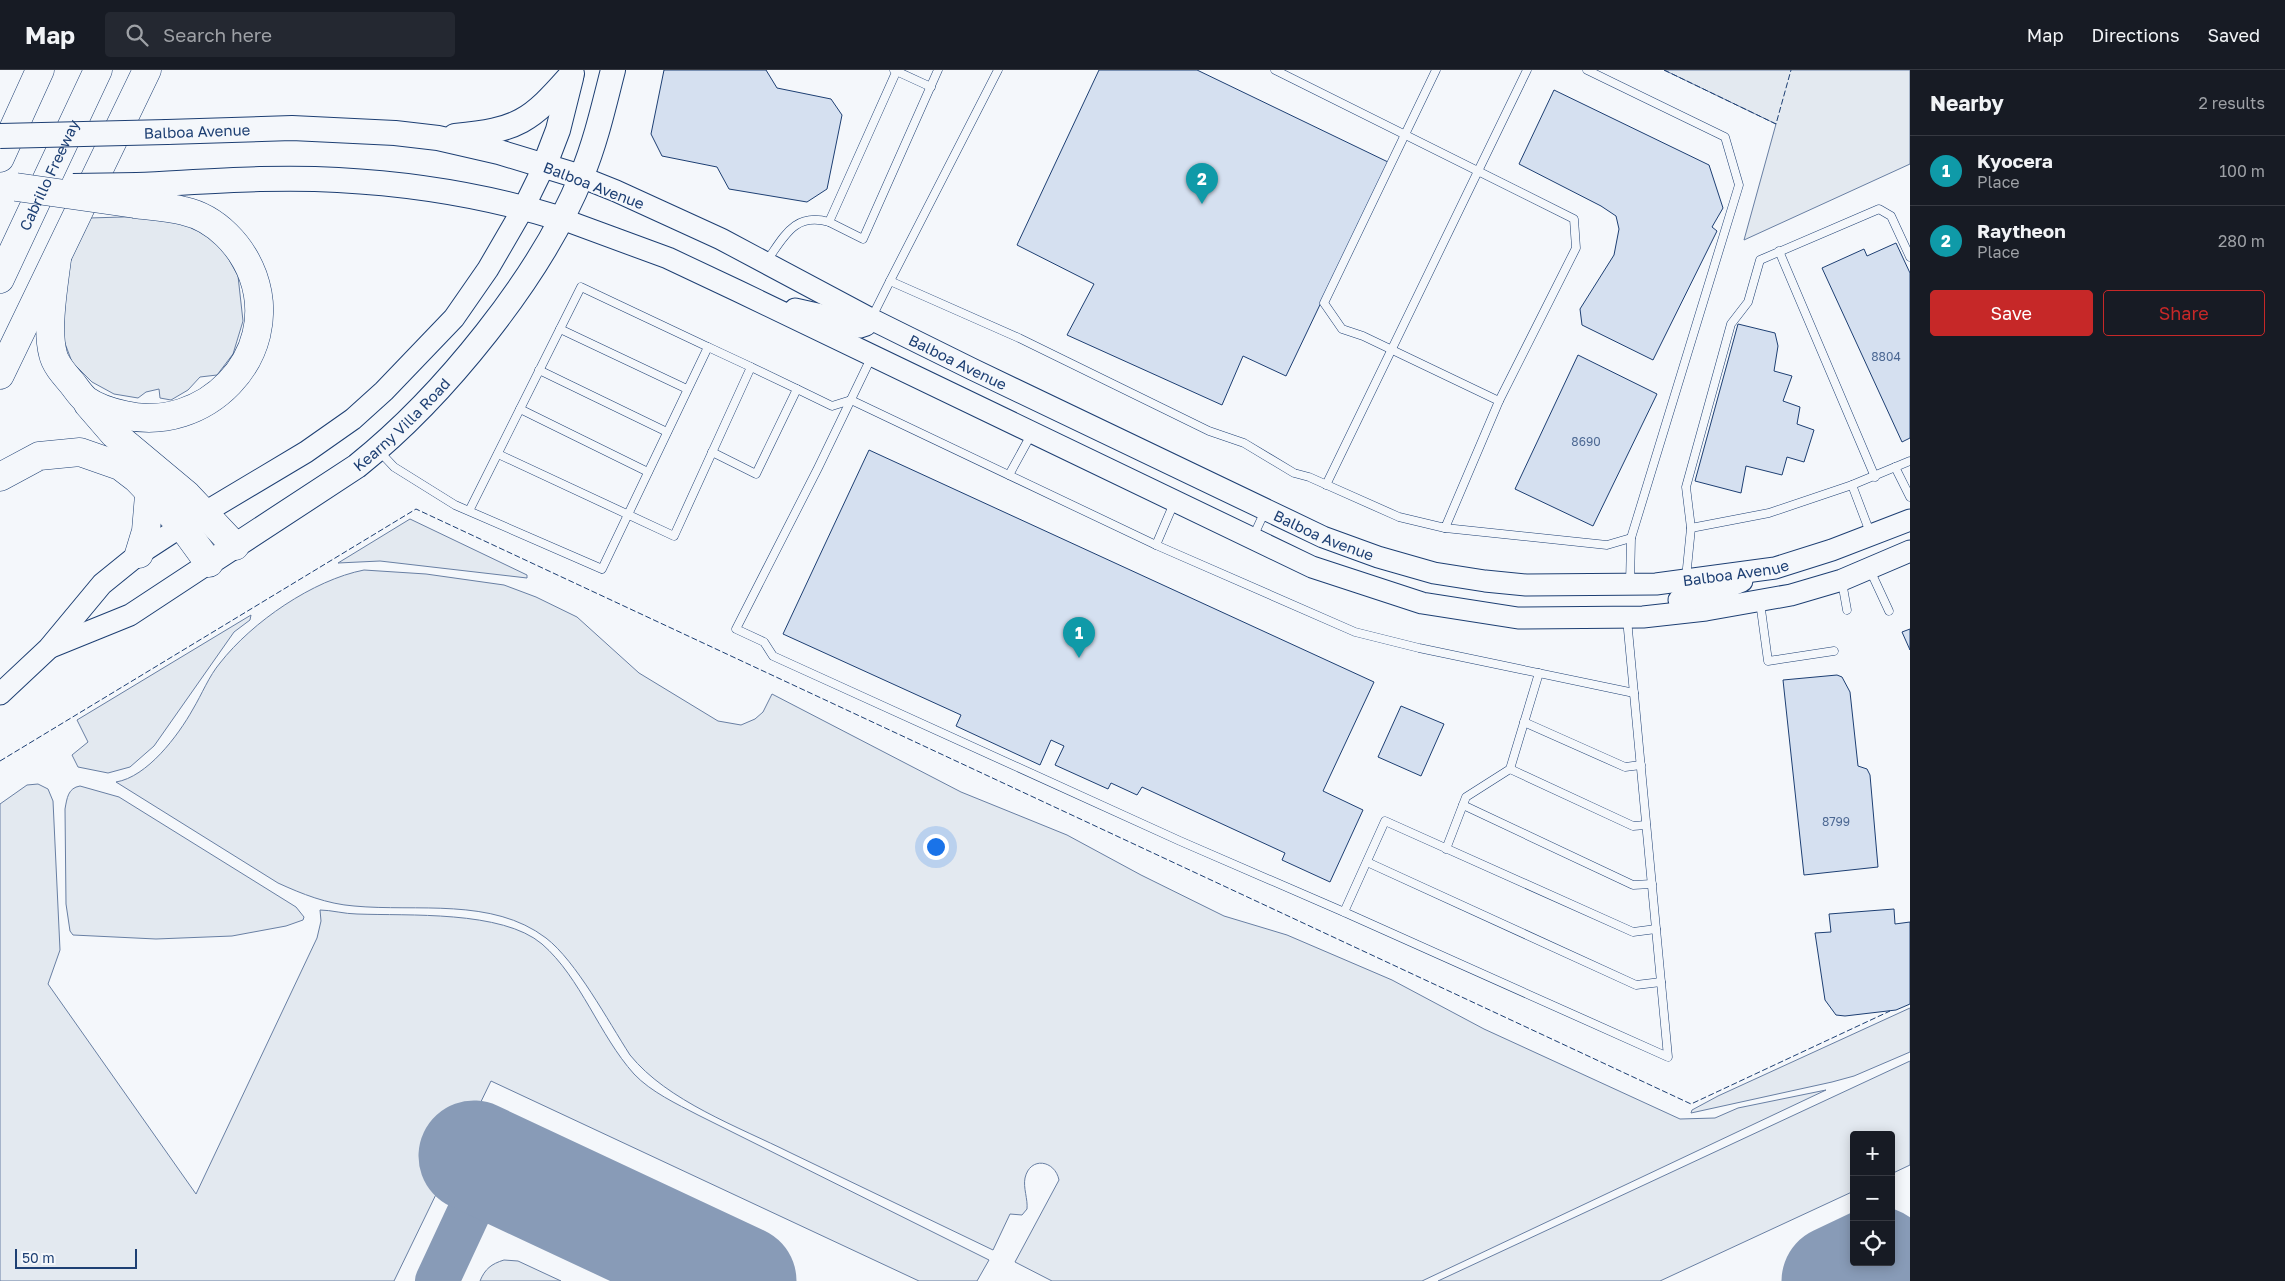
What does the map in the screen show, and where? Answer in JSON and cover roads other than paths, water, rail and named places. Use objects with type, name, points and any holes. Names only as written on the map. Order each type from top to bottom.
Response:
[{"type":"highway","points":[[0,158],[40,70]]},
{"type":"highway","name":"Cabrillo Freeway","points":[[0,279],[98,70]]},
{"type":"highway","points":[[0,375],[147,70]]},
{"type":"highway","points":[[8,187],[136,195],[202,217],[234,243],[245,258],[255,282],[259,310],[257,331],[246,359],[229,385],[210,400],[188,412],[167,418],[147,419],[105,410],[84,399]]},
{"type":"highway","points":[[56,259],[51,314],[53,354],[62,370],[84,399],[114,434],[187,495],[192,520],[208,563]]},
{"type":"highway","points":[[0,477],[39,456],[80,452],[120,466],[137,479],[149,495],[235,546]]},
{"type":"highway","points":[[139,554],[146,531],[149,495]]},
{"type":"main road","name":"Kearny Villa Road","points":[[48,648],[130,615],[357,466],[378,449],[422,406],[484,335],[535,264],[562,219],[592,150],[613,70]]},
{"type":"main road","name":"Kearny Villa Road","points":[[0,694],[48,648],[102,584],[139,554],[306,452],[352,419],[384,391],[454,318],[488,269],[524,207],[545,164],[558,130],[572,72]]},
{"type":"main road","points":[[438,138],[480,134],[505,129],[524,121],[554,95],[572,72]]},
{"type":"main road","name":"Balboa Avenue","points":[[0,136],[292,128],[395,133],[438,138],[545,164],[616,191],[766,262],[871,319],[1324,537],[1378,557],[1434,573],[1526,585],[1656,584],[1687,570],[1775,568],[1871,536],[1910,520]]},
{"type":"main road","points":[[136,195],[273,179],[337,180],[447,190],[524,207],[562,219],[668,258],[1312,567],[1422,603],[1518,618],[1635,617],[1706,610],[1760,602],[1842,580],[1910,551]]},
{"type":"main road","points":[[761,302],[834,318],[860,328],[871,319]]},
{"type":"main road","points":[[1635,617],[1655,604],[1698,599],[1775,568]]},
{"type":"lane","points":[[830,222],[896,70],[931,87]]},
{"type":"lane","points":[[766,262],[788,231],[797,224],[807,220],[819,219],[830,222],[863,239],[938,70]]},
{"type":"lane","points":[[871,319],[998,70]]},
{"type":"lane","points":[[1275,70],[1574,219],[1576,248],[1499,401],[1445,528]]},
{"type":"lane","points":[[1436,70],[1324,304],[1342,329],[1499,401]]},
{"type":"lane","points":[[1326,485],[1528,70]]},
{"type":"lane","points":[[1587,70],[1725,137],[1739,185],[1631,538],[1630,584]]},
{"type":"lane","points":[[1687,570],[1691,528],[1686,487],[1731,324],[1748,302],[1760,260],[1879,209],[1891,216],[1910,257]]},
{"type":"lane","points":[[1779,251],[1875,477]]},
{"type":"lane","points":[[890,281],[1019,338],[1209,431],[1244,443],[1294,473],[1398,516],[1445,528],[1607,545],[1631,538]]},
{"type":"lane","points":[[469,511],[580,287],[832,406],[851,400],[1156,545],[1355,632],[1419,648],[1634,693]]},
{"type":"lane","points":[[560,329],[687,389]]},
{"type":"lane","points":[[378,449],[394,467],[455,505],[602,569],[708,347]]},
{"type":"lane","points":[[871,356],[851,400],[736,629],[764,642],[773,656],[1180,841],[1668,1057],[1634,693],[1635,617]]},
{"type":"lane","points":[[498,454],[674,536],[751,367]]},
{"type":"lane","points":[[539,370],[667,432]]},
{"type":"lane","points":[[712,452],[756,474],[797,389]]},
{"type":"lane","points":[[520,409],[648,472]]},
{"type":"lane","points":[[1009,475],[1032,433]]},
{"type":"lane","points":[[1691,528],[1769,513],[1875,477],[1910,460]]},
{"type":"lane","points":[[1895,467],[1910,497]]},
{"type":"lane","points":[[1852,485],[1871,536]]},
{"type":"lane","points":[[1156,545],[1175,500]]},
{"type":"lane","points":[[1253,538],[1266,509]]},
{"type":"lane","points":[[1869,568],[1889,611]]},
{"type":"lane","points":[[1842,580],[1847,610]]},
{"type":"lane","points":[[1760,602],[1768,660],[1834,651]]},
{"type":"lane","points":[[1446,849],[1466,797],[1510,768],[1539,673]]},
{"type":"lane","points":[[1524,722],[1625,767],[1641,765]]},
{"type":"lane","points":[[1510,768],[1632,826],[1646,825]]},
{"type":"lane","points":[[1463,805],[1633,885],[1652,884]]},
{"type":"lane","points":[[1344,912],[1385,822],[1633,932],[1656,929]]},
{"type":"lane","points":[[1367,862],[1636,985],[1661,982]]},
{"type":"place","name":"Raytheon","points":[[1202,204]]},
{"type":"place","name":"Kyocera","points":[[1079,658]]}]
